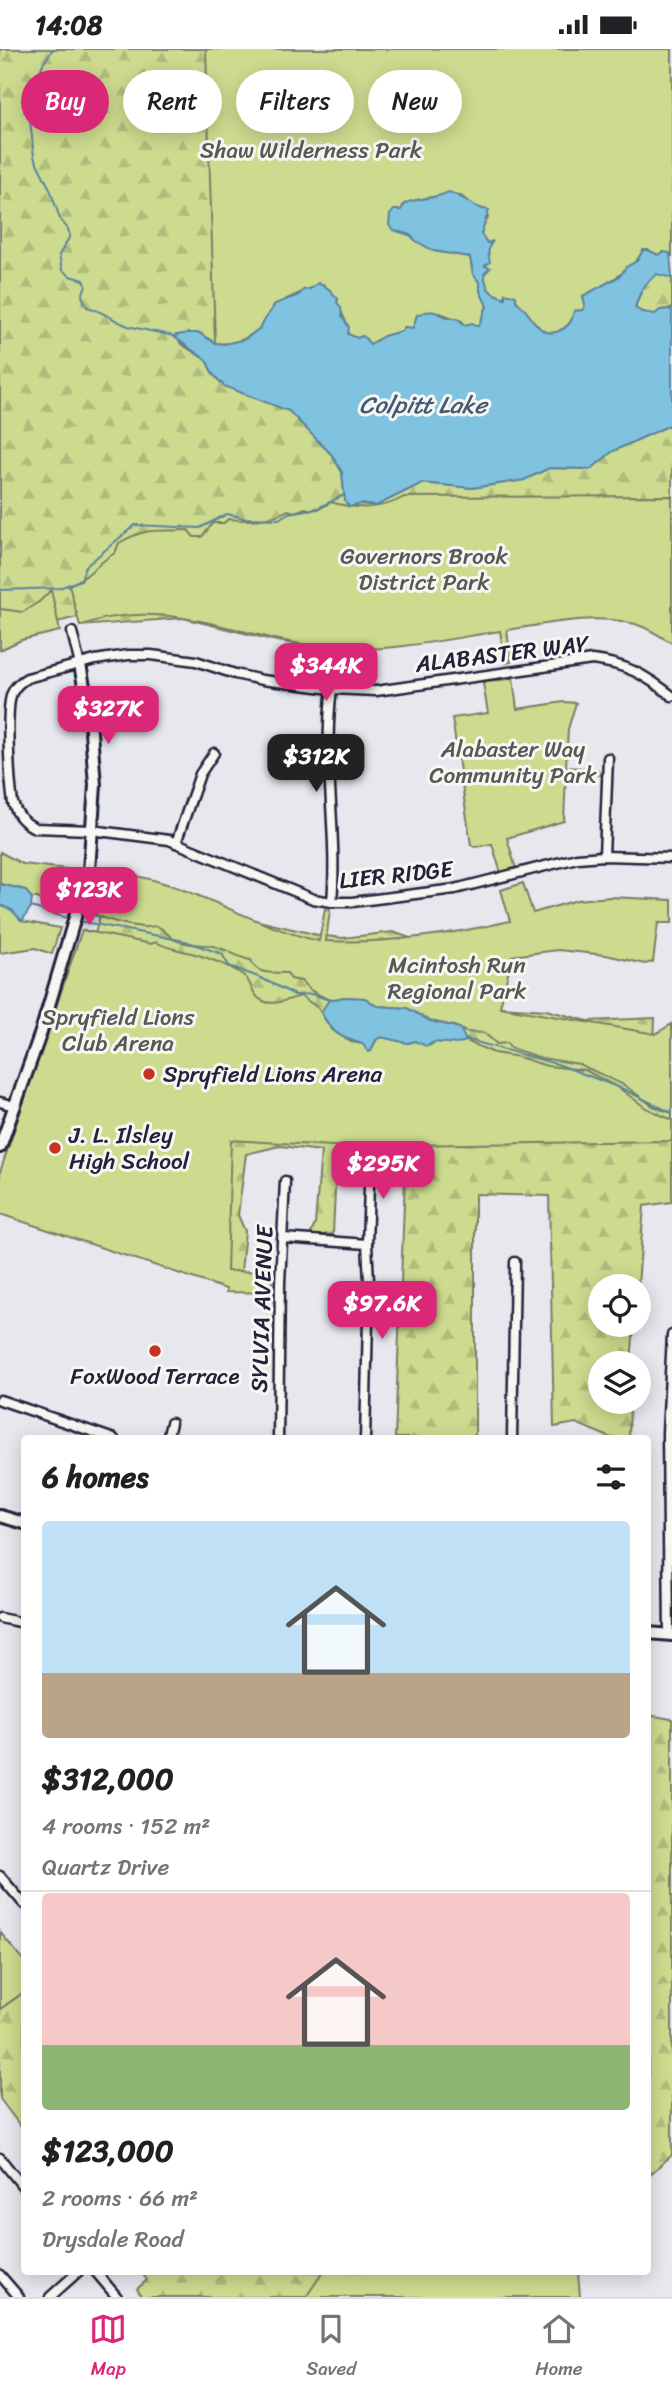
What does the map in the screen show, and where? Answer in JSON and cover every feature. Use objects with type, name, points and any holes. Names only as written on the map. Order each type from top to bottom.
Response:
[{"type":"street","points":[[0,1147],[40,1032],[89,870],[95,785],[90,718],[72,632]]},
{"type":"street","name":"ALABASTER WAY","points":[[4,708],[12,691],[22,681],[95,660],[128,655],[175,657],[261,680],[332,689],[376,691],[592,660],[621,664],[638,672],[672,696]]},
{"type":"street","points":[[332,689],[328,762],[334,849],[332,902]]},
{"type":"street","name":"LIER RIDGE","points":[[4,708],[12,797],[24,822],[35,828],[139,835],[176,843],[297,893],[332,902],[352,902],[455,889],[577,858],[672,858]]},
{"type":"street","points":[[176,843],[200,774],[215,753]]},
{"type":"street","points":[[604,856],[608,758]]},
{"type":"street","points":[[0,1102],[14,1106]]},
{"type":"street","points":[[365,1435],[369,1281],[366,1244],[370,1157]]},
{"type":"street","name":"SYLVIA AVENUE","points":[[278,1435],[285,1181]]},
{"type":"street","points":[[283,1238],[366,1244]]},
{"type":"street","points":[[512,1435],[515,1262]]},
{"type":"street","points":[[651,1633],[671,1635],[672,1335]]},
{"type":"street","points":[[0,1400],[102,1435]]},
{"type":"street","points":[[168,1435],[171,1423]]},
{"type":"street","points":[[0,1516],[21,1522]]},
{"type":"street","points":[[0,1618],[21,1622]]},
{"type":"street","points":[[0,1875],[21,1900]]},
{"type":"street","points":[[0,2158],[21,2184]]},
{"type":"street","points":[[0,2275],[19,2297]]},
{"type":"street","points":[[50,2297],[75,2275]]},
{"type":"street","points":[[98,2275],[117,2297]]},
{"type":"green space","points":[[0,49],[672,49],[442,175],[337,302],[215,343],[199,333],[177,335],[181,344],[206,360],[213,374],[224,386],[289,411],[332,455],[342,472],[345,501],[376,506],[422,483],[472,488],[524,480],[549,468],[591,469],[613,451],[672,424],[672,523],[399,644],[327,650],[272,640],[183,618],[80,626],[81,616],[53,623],[51,633],[21,640],[0,650]]},
{"type":"green space","name":"Shaw Wilderness Park","points":[[206,49],[672,49],[672,256],[664,252],[658,255],[643,250],[626,271],[583,296],[583,310],[574,311],[567,325],[556,332],[546,332],[537,326],[512,295],[506,294],[505,298],[487,288],[484,274],[490,268],[485,266],[489,261],[487,256],[490,243],[487,243],[481,234],[488,211],[477,209],[459,195],[415,200],[404,204],[401,210],[390,215],[397,231],[410,235],[434,251],[470,257],[473,274],[480,283],[480,291],[487,305],[481,325],[465,325],[462,321],[440,313],[417,315],[413,328],[404,327],[402,331],[384,336],[370,345],[363,336],[357,338],[347,334],[338,299],[323,284],[274,305],[265,322],[251,335],[225,344],[215,343],[209,133],[222,133],[222,70],[207,70]]},
{"type":"green space","points":[[657,273],[672,278],[672,309],[660,310],[655,315],[635,308],[643,289]]},
{"type":"green space","name":"Governors Brook District Park","points":[[672,496],[672,643],[628,622],[594,619],[558,622],[507,630],[511,662],[505,663],[500,631],[401,646],[341,649],[275,639],[178,617],[113,617],[80,626],[69,585],[83,578],[115,553],[119,543],[138,534],[188,530],[194,537],[202,537],[213,523],[224,523],[228,519],[266,518],[288,510],[295,512],[305,508],[318,509],[330,502],[377,507],[404,497]]},
{"type":"green space","points":[[51,590],[60,631],[21,640],[0,650],[0,609],[23,612]]},
{"type":"green space","name":"Alabaster Way Community Park","points":[[513,678],[517,709],[564,702],[576,703],[568,729],[566,767],[597,769],[601,775],[566,773],[564,821],[507,838],[516,869],[501,873],[492,844],[475,847],[471,845],[452,718],[488,713],[483,683]]},
{"type":"green space","points":[[0,852],[22,864],[68,869],[59,906],[43,903],[38,898],[30,898],[25,890],[0,884]]},
{"type":"green space","name":"Mcintosh Run Regional Park","points":[[106,872],[161,882],[292,934],[319,941],[325,909],[330,910],[326,941],[419,937],[510,921],[501,890],[523,883],[533,913],[577,900],[610,897],[672,900],[672,923],[658,923],[653,962],[645,964],[606,955],[558,950],[512,956],[500,1007],[655,1034],[672,1024],[672,1113],[653,1106],[624,1085],[579,1064],[541,1058],[510,1048],[507,1043],[497,1044],[484,1033],[466,1032],[454,1026],[430,1021],[407,1008],[377,1006],[365,998],[344,997],[329,1000],[310,990],[301,981],[291,979],[287,973],[261,971],[251,960],[221,948],[179,942],[158,927],[130,925],[95,915]]},
{"type":"green space","points":[[112,873],[157,885],[254,920],[318,935],[343,938],[393,932],[459,955],[499,1007],[546,1010],[588,1021],[655,1018],[653,1069],[672,1072],[672,1202],[644,1206],[639,1274],[588,1274],[588,1337],[633,1337],[632,1351],[588,1351],[588,1414],[630,1414],[629,1435],[604,1435],[576,1423],[554,1427],[549,1196],[475,1194],[475,1435],[395,1435],[406,1151],[337,1148],[333,1234],[310,1236],[315,1224],[321,1151],[280,1146],[246,1154],[238,1215],[245,1231],[241,1271],[226,1272],[94,937]]},
{"type":"green space","points":[[0,905],[12,910],[22,921],[60,928],[52,954],[35,948],[0,953]]},
{"type":"green space","name":"Spryfield Lions Club Arena","points":[[82,930],[151,944],[156,942],[216,961],[243,975],[256,996],[267,1002],[301,996],[318,1008],[331,1029],[351,1042],[363,1044],[371,1051],[376,1040],[381,1037],[409,1043],[415,1041],[429,1046],[435,1042],[464,1040],[494,1053],[547,1066],[585,1070],[619,1088],[646,1108],[672,1120],[672,1141],[333,1146],[231,1140],[227,1271],[272,1272],[271,1293],[226,1292],[226,1289],[0,1214],[0,1172]]},
{"type":"green space","points":[[651,1716],[672,1719],[672,2155],[651,2173]]},
{"type":"green space","points":[[0,1932],[21,1957],[21,1994],[0,2009]]},
{"type":"green space","points":[[21,1994],[21,2127],[0,2099],[0,2009]]},
{"type":"green space","points":[[143,2275],[367,2275],[361,2297],[142,2297],[137,2289],[147,2280]]},
{"type":"green space","points":[[321,2275],[578,2275],[580,2297],[306,2297]]},
{"type":"water","name":"Colpitt Lake","points":[[448,192],[489,210],[481,234],[487,243],[493,241],[488,251],[490,262],[485,266],[490,268],[484,274],[488,288],[492,293],[505,298],[505,293],[516,296],[516,301],[541,329],[547,332],[554,333],[568,325],[574,311],[583,310],[583,296],[620,276],[626,267],[637,261],[643,250],[658,255],[670,253],[672,278],[657,274],[643,289],[635,308],[655,314],[660,310],[672,309],[672,424],[613,451],[591,469],[549,468],[524,480],[472,488],[422,483],[376,506],[361,504],[349,507],[345,501],[342,472],[332,455],[289,411],[224,386],[213,374],[206,360],[173,336],[199,333],[215,343],[225,344],[245,339],[259,329],[275,304],[299,295],[318,283],[329,289],[338,299],[342,317],[349,327],[348,334],[357,338],[363,336],[370,344],[384,336],[402,331],[404,327],[413,328],[417,315],[424,312],[435,312],[457,318],[465,325],[472,323],[479,326],[487,306],[480,291],[480,283],[473,274],[470,257],[434,251],[410,235],[393,230],[389,225],[390,215],[394,210],[401,210],[406,203]]},
{"type":"water","points":[[0,884],[25,890],[32,898],[31,907],[22,921],[12,910],[0,905]]},
{"type":"water","points":[[345,997],[365,998],[377,1006],[407,1008],[430,1021],[460,1028],[466,1041],[457,1044],[435,1042],[426,1046],[415,1041],[407,1043],[381,1037],[368,1052],[363,1044],[338,1034],[321,1012],[329,1000]]},
{"type":"waterway","points":[[53,49],[43,64],[28,100],[34,157],[70,236],[59,255],[62,270],[70,276],[84,280],[86,285],[82,296],[87,307],[128,326],[173,336]]},
{"type":"waterway","points":[[0,590],[59,588],[81,580],[85,567],[135,525],[200,528],[227,514],[244,518],[279,519],[288,513],[318,508],[344,495]]},
{"type":"waterway","points":[[31,907],[70,919]]},
{"type":"waterway","points":[[79,921],[185,941],[222,954],[229,966],[295,995],[312,994],[329,1000]]},
{"type":"waterway","points":[[465,1039],[560,1065],[623,1089],[672,1113]]},
{"type":"place","name":"Spryfield Lions Arena","points":[[149,1074]]},
{"type":"place","name":"J. L. Ilsley High School","points":[[55,1148]]},
{"type":"place","name":"FoxWood Terrace","points":[[155,1351]]}]
